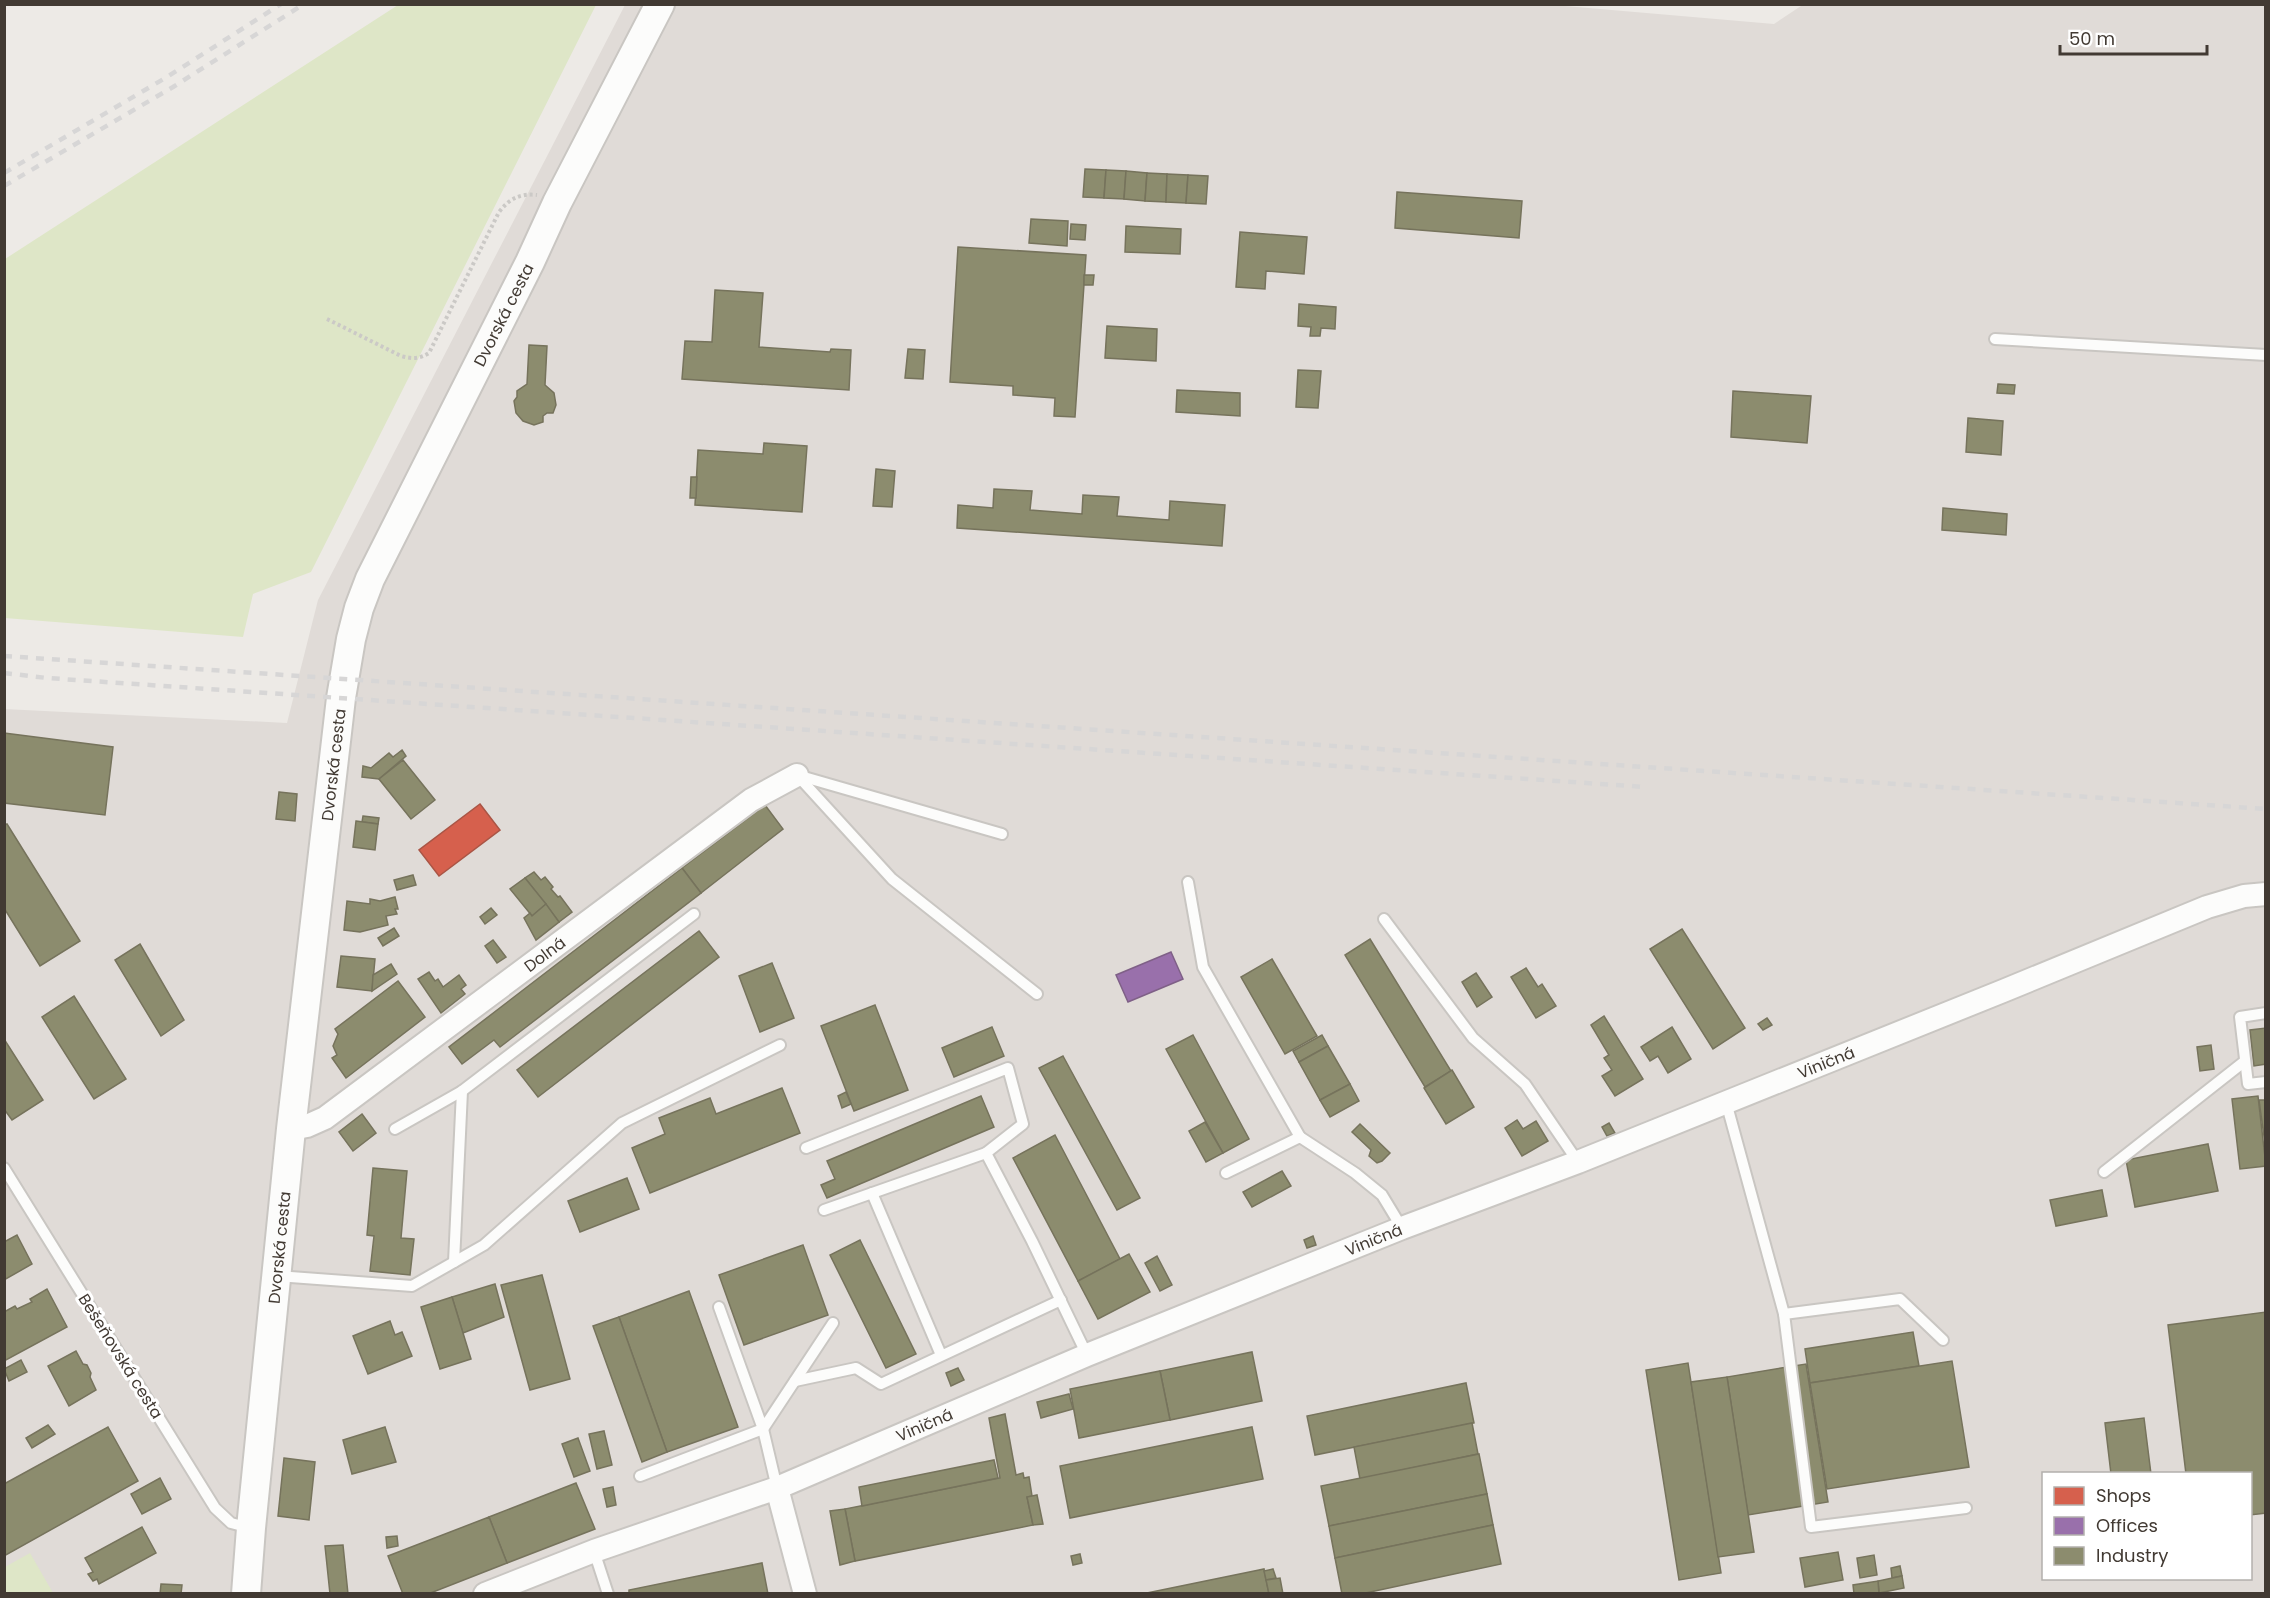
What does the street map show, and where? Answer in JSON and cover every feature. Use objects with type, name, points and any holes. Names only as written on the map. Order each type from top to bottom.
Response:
[{"type":"street","name":"Dvorská cesta","points":[[246,1593],[291,1129],[343,679],[359,608],[389,539],[530,262],[557,203],[660,4]]},
{"type":"street","name":"Dolná","points":[[291,1129],[307,1126],[325,1118],[751,800],[796,775]]},
{"type":"street","name":"Viničná","points":[[485,1593],[594,1551],[777,1488],[1088,1355],[1402,1228],[1578,1161],[2003,992],[2207,907],[2244,896],[2265,894]]},
{"type":"street","points":[[777,1488],[805,1593]]},
{"type":"lane","points":[[1995,339],[2265,355]]},
{"type":"lane","points":[[796,775],[1002,834]]},
{"type":"lane","points":[[796,775],[892,879],[1037,994]]},
{"type":"lane","points":[[1188,882],[1203,967],[1300,1137],[1355,1173],[1382,1195],[1402,1228]]},
{"type":"lane","points":[[395,1129],[462,1091],[694,914]]},
{"type":"lane","points":[[1384,919],[1473,1038],[1526,1084],[1578,1161]]},
{"type":"lane","points":[[2265,1013],[2240,1017],[2248,1084],[2265,1082]]},
{"type":"lane","points":[[277,1276],[412,1286],[484,1245],[622,1123],[780,1045]]},
{"type":"lane","points":[[2104,1172],[2245,1061]]},
{"type":"lane","points":[[806,1148],[1008,1068],[1023,1124],[986,1153],[824,1210]]},
{"type":"lane","points":[[454,1262],[462,1091]]},
{"type":"lane","points":[[1726,1102],[1784,1314],[1811,1527],[1966,1508]]},
{"type":"lane","points":[[1226,1173],[1300,1137]]},
{"type":"lane","points":[[986,1153],[1088,1355]]},
{"type":"lane","name":"Bešeňovská cesta","points":[[4,1168],[215,1508],[231,1523],[251,1528]]},
{"type":"lane","points":[[872,1193],[941,1355]]},
{"type":"lane","points":[[1784,1314],[1900,1299],[1943,1341]]},
{"type":"lane","points":[[795,1380],[856,1368],[881,1384],[1061,1300]]},
{"type":"lane","points":[[719,1307],[763,1429],[777,1488]]},
{"type":"lane","points":[[640,1476],[763,1429],[832,1323]]},
{"type":"lane","points":[[594,1551],[608,1593]]},
{"type":"path","points":[[327,319],[401,356],[422,357],[429,353],[434,345],[490,230],[505,205],[517,197],[531,194],[557,203]]},
{"type":"shaded area","points":[[1542,4],[1774,24],[1804,4],[2265,5],[2265,1593],[5,1593],[4,709],[287,723],[318,600],[625,5]]},
{"type":"green space","points":[[398,5],[596,5],[311,572],[253,594],[243,637],[5,618],[5,259]]},
{"type":"green space","points":[[30,1553],[53,1593],[5,1593],[5,1567]]},
{"type":"building: Shops","points":[[480,804],[500,830],[439,876],[419,850]]},
{"type":"building: Offices","points":[[1171,952],[1183,979],[1128,1002],[1116,975]]},
{"type":"building: Industry","points":[[1085,169],[1106,170],[1104,198],[1083,197]]},
{"type":"building: Industry","points":[[1106,170],[1126,171],[1124,199],[1104,198]]},
{"type":"building: Industry","points":[[1126,171],[1147,173],[1145,201],[1124,199]]},
{"type":"building: Industry","points":[[1147,173],[1167,174],[1166,202],[1145,201]]},
{"type":"building: Industry","points":[[1167,174],[1188,175],[1186,203],[1166,202]]},
{"type":"building: Industry","points":[[1188,175],[1208,176],[1206,204],[1186,203]]},
{"type":"building: Industry","points":[[1397,192],[1522,201],[1519,238],[1395,228]]},
{"type":"building: Industry","points":[[1031,219],[1068,221],[1067,246],[1029,243]]},
{"type":"building: Industry","points":[[1071,224],[1086,225],[1085,240],[1070,239]]},
{"type":"building: Industry","points":[[1126,226],[1181,229],[1180,254],[1125,252]]},
{"type":"building: Industry","points":[[1240,232],[1307,237],[1304,274],[1266,271],[1265,289],[1236,287]]},
{"type":"building: Industry","points":[[958,247],[1086,255],[1075,417],[1054,416],[1055,398],[1013,395],[1013,386],[950,382]]},
{"type":"building: Industry","points":[[1084,275],[1094,275],[1093,285],[1084,285]]},
{"type":"building: Industry","points":[[715,290],[763,293],[759,347],[830,352],[831,349],[851,350],[849,390],[682,379],[685,341],[712,342]]},
{"type":"building: Industry","points":[[1299,304],[1336,307],[1335,329],[1321,328],[1320,336],[1310,336],[1311,327],[1298,326]]},
{"type":"building: Industry","points":[[1107,326],[1157,329],[1156,361],[1105,358]]},
{"type":"building: Industry","points":[[529,345],[547,346],[545,385],[554,393],[556,405],[553,413],[547,413],[543,416],[543,422],[534,425],[523,421],[516,413],[514,401],[517,391],[527,384]]},
{"type":"building: Industry","points":[[908,349],[925,350],[923,379],[905,378]]},
{"type":"building: Industry","points":[[1298,370],[1321,371],[1318,408],[1296,407]]},
{"type":"building: Industry","points":[[1998,384],[2015,385],[2014,394],[1997,393]]},
{"type":"building: Industry","points":[[1177,390],[1240,393],[1240,416],[1176,412]]},
{"type":"building: Industry","points":[[1733,391],[1811,396],[1807,443],[1731,437]]},
{"type":"building: Industry","points":[[1968,418],[2003,421],[2001,455],[1966,452]]},
{"type":"building: Industry","points":[[764,443],[807,446],[802,512],[695,505],[698,450],[763,454]]},
{"type":"building: Industry","points":[[876,469],[895,471],[892,507],[873,506]]},
{"type":"building: Industry","points":[[691,477],[697,477],[696,498],[690,498]]},
{"type":"building: Industry","points":[[994,489],[1032,491],[1030,510],[1082,514],[1083,495],[1119,497],[1117,516],[1169,520],[1170,501],[1225,505],[1222,546],[957,528],[958,505],[993,508]]},
{"type":"building: Industry","points":[[1943,508],[2007,514],[2006,535],[1942,530]]},
{"type":"building: Industry","points":[[4,733],[113,747],[105,815],[4,803]]},
{"type":"building: Industry","points":[[402,750],[406,756],[379,779],[362,777],[363,766],[371,768],[389,753],[393,757]]},
{"type":"building: Industry","points":[[403,760],[435,800],[411,819],[379,779]]},
{"type":"building: Industry","points":[[279,792],[297,794],[295,821],[276,819]]},
{"type":"building: Industry","points":[[765,805],[783,829],[701,893],[682,868]]},
{"type":"building: Industry","points":[[363,816],[379,818],[378,824],[362,822]]},
{"type":"building: Industry","points":[[356,821],[378,824],[375,850],[353,847]]},
{"type":"building: Industry","points":[[7,824],[80,941],[40,966],[4,908],[4,825]]},
{"type":"building: Industry","points":[[682,868],[701,893],[500,1047],[494,1040],[462,1064],[449,1047]]},
{"type":"building: Industry","points":[[534,872],[541,880],[545,877],[553,887],[551,889],[558,897],[560,896],[572,912],[559,922],[525,878]]},
{"type":"building: Industry","points":[[413,875],[416,885],[397,890],[394,880]]},
{"type":"building: Industry","points":[[525,878],[546,904],[532,916],[510,889]]},
{"type":"building: Industry","points":[[395,897],[397,914],[386,916],[388,925],[360,932],[344,930],[347,901],[370,904],[370,899],[380,901]]},
{"type":"building: Industry","points":[[546,904],[559,922],[536,940],[524,918],[530,913],[532,916]]},
{"type":"building: Industry","points":[[491,908],[497,915],[485,924],[480,917]]},
{"type":"building: Industry","points":[[394,928],[399,936],[383,946],[378,938]]},
{"type":"building: Industry","points":[[1682,929],[1745,1028],[1713,1049],[1650,949]]},
{"type":"building: Industry","points":[[699,931],[719,957],[538,1097],[517,1070]]},
{"type":"building: Industry","points":[[1370,939],[1451,1071],[1425,1087],[1345,955]]},
{"type":"building: Industry","points":[[493,940],[506,957],[497,963],[485,946]]},
{"type":"building: Industry","points":[[140,944],[184,1020],[161,1036],[115,960]]},
{"type":"building: Industry","points":[[341,956],[375,959],[372,991],[337,987]]},
{"type":"building: Industry","points":[[1272,959],[1317,1036],[1285,1054],[1241,977]]},
{"type":"building: Industry","points":[[772,963],[794,1018],[760,1032],[739,976]]},
{"type":"building: Industry","points":[[391,964],[397,974],[372,991],[373,975]]},
{"type":"building: Industry","points":[[1526,968],[1538,987],[1542,984],[1556,1006],[1536,1018],[1511,977]]},
{"type":"building: Industry","points":[[429,972],[435,981],[438,979],[443,987],[459,975],[466,985],[461,989],[465,994],[441,1013],[418,979]]},
{"type":"building: Industry","points":[[1476,973],[1492,997],[1477,1007],[1462,982]]},
{"type":"building: Industry","points":[[398,981],[425,1017],[346,1078],[332,1058],[337,1055],[333,1046],[338,1034],[335,1029]]},
{"type":"building: Industry","points":[[74,996],[126,1079],[94,1099],[42,1017]]},
{"type":"building: Industry","points":[[875,1005],[908,1090],[854,1111],[821,1026]]},
{"type":"building: Industry","points":[[1604,1016],[1643,1079],[1615,1096],[1602,1076],[1612,1070],[1604,1058],[1609,1055],[1591,1025]]},
{"type":"building: Industry","points":[[1767,1018],[1772,1025],[1763,1030],[1758,1024]]},
{"type":"building: Industry","points":[[992,1027],[1004,1056],[954,1077],[942,1048]]},
{"type":"building: Industry","points":[[1672,1027],[1691,1059],[1668,1073],[1658,1056],[1650,1061],[1641,1047]]},
{"type":"building: Industry","points":[[2266,1028],[2266,1064],[2254,1066],[2250,1030]]},
{"type":"building: Industry","points":[[1193,1035],[1249,1139],[1223,1153],[1166,1049]]},
{"type":"building: Industry","points":[[1322,1035],[1328,1046],[1299,1062],[1293,1051]]},
{"type":"building: Industry","points":[[4,1039],[43,1100],[12,1120],[4,1109]]},
{"type":"building: Industry","points":[[2211,1045],[2214,1069],[2200,1071],[2197,1047]]},
{"type":"building: Industry","points":[[1328,1046],[1350,1084],[1320,1100],[1299,1062]]},
{"type":"building: Industry","points":[[1063,1056],[1140,1198],[1117,1210],[1039,1068]]},
{"type":"building: Industry","points":[[1452,1070],[1474,1107],[1446,1124],[1424,1088]]},
{"type":"building: Industry","points":[[1350,1084],[1359,1101],[1330,1117],[1320,1100]]},
{"type":"building: Industry","points":[[782,1088],[800,1133],[650,1193],[632,1148],[665,1134],[659,1118],[710,1098],[716,1114]]},
{"type":"building: Industry","points":[[846,1092],[851,1104],[842,1108],[838,1096]]},
{"type":"building: Industry","points":[[981,1096],[994,1127],[827,1198],[821,1185],[835,1179],[827,1161]]},
{"type":"building: Industry","points":[[2258,1096],[2266,1166],[2240,1169],[2232,1099]]},
{"type":"building: Industry","points":[[2259,1100],[2266,1100],[2266,1151]]},
{"type":"building: Industry","points":[[362,1114],[376,1133],[353,1151],[339,1132]]},
{"type":"building: Industry","points":[[1517,1120],[1523,1129],[1536,1121],[1548,1141],[1522,1156],[1505,1128]]},
{"type":"building: Industry","points":[[1205,1122],[1223,1153],[1206,1162],[1189,1131]]},
{"type":"building: Industry","points":[[1609,1123],[1615,1133],[1607,1136],[1602,1127]]},
{"type":"building: Industry","points":[[1360,1124],[1390,1153],[1382,1161],[1377,1163],[1369,1156],[1371,1150],[1352,1132]]},
{"type":"building: Industry","points":[[1055,1135],[1120,1259],[1078,1281],[1013,1158]]},
{"type":"building: Industry","points":[[2208,1144],[2218,1191],[2135,1207],[2126,1160]]},
{"type":"building: Industry","points":[[373,1168],[407,1171],[401,1238],[414,1239],[410,1275],[370,1271],[374,1236],[367,1235]]},
{"type":"building: Industry","points":[[1282,1171],[1291,1186],[1252,1207],[1243,1192]]},
{"type":"building: Industry","points":[[627,1178],[639,1209],[580,1232],[568,1201]]},
{"type":"building: Industry","points":[[2102,1190],[2107,1216],[2056,1226],[2050,1200]]},
{"type":"building: Industry","points":[[17,1235],[32,1264],[4,1280],[4,1242]]},
{"type":"building: Industry","points":[[1313,1236],[1316,1245],[1307,1248],[1304,1240]]},
{"type":"building: Industry","points":[[860,1240],[916,1354],[886,1368],[830,1255]]},
{"type":"building: Industry","points":[[803,1245],[828,1315],[744,1345],[719,1275]]},
{"type":"building: Industry","points":[[1129,1254],[1150,1292],[1098,1319],[1078,1281]]},
{"type":"building: Industry","points":[[1157,1256],[1172,1285],[1160,1291],[1145,1263]]},
{"type":"building: Industry","points":[[542,1275],[570,1379],[530,1390],[501,1285]]},
{"type":"building: Industry","points":[[495,1284],[504,1317],[463,1333],[452,1297]]},
{"type":"building: Industry","points":[[47,1289],[67,1327],[4,1361],[4,1312],[15,1306],[17,1309],[32,1302],[30,1299]]},
{"type":"building: Industry","points":[[689,1291],[738,1427],[667,1452],[619,1317]]},
{"type":"building: Industry","points":[[452,1297],[471,1359],[440,1369],[421,1307]]},
{"type":"building: Industry","points":[[2266,1312],[2266,1513],[2252,1515],[2252,1472],[2186,1472],[2168,1325]]},
{"type":"building: Industry","points":[[619,1317],[667,1452],[642,1462],[593,1326]]},
{"type":"building: Industry","points":[[390,1321],[395,1335],[402,1332],[412,1356],[368,1374],[353,1336]]},
{"type":"building: Industry","points":[[1913,1332],[1919,1366],[1810,1383],[1805,1349]]},
{"type":"building: Industry","points":[[76,1351],[83,1364],[87,1365],[96,1390],[69,1406],[48,1366]]},
{"type":"building: Industry","points":[[1252,1352],[1262,1401],[1170,1420],[1160,1371]]},
{"type":"building: Industry","points":[[21,1360],[27,1372],[9,1381],[4,1369]]},
{"type":"building: Industry","points":[[1952,1361],[1969,1467],[1827,1489],[1810,1383]]},
{"type":"building: Industry","points":[[1688,1363],[1721,1573],[1679,1580],[1646,1370]]},
{"type":"building: Industry","points":[[1806,1364],[1828,1502],[1748,1515],[1727,1377]]},
{"type":"building: Industry","points":[[958,1368],[964,1380],[951,1386],[946,1373]]},
{"type":"building: Industry","points":[[1160,1371],[1170,1420],[1079,1438],[1070,1389]]},
{"type":"building: Industry","points":[[1727,1377],[1754,1552],[1718,1557],[1691,1382]]},
{"type":"building: Industry","points":[[1466,1383],[1474,1423],[1315,1455],[1307,1416]]},
{"type":"building: Industry","points":[[1069,1394],[1073,1409],[1041,1418],[1037,1402]]},
{"type":"building: Industry","points":[[1005,1414],[1016,1475],[1023,1473],[1024,1478],[1029,1477],[1032,1496],[1027,1497],[1033,1525],[855,1561],[845,1509],[1000,1478],[989,1418]]},
{"type":"building: Industry","points":[[2144,1418],[2151,1472],[2111,1472],[2105,1423]]},
{"type":"building: Industry","points":[[1472,1423],[1478,1454],[1360,1479],[1354,1447]]},
{"type":"building: Industry","points":[[48,1425],[55,1434],[32,1448],[26,1438]]},
{"type":"building: Industry","points":[[108,1427],[138,1481],[4,1556],[4,1484]]},
{"type":"building: Industry","points":[[385,1427],[396,1462],[352,1474],[343,1440]]},
{"type":"building: Industry","points":[[1252,1427],[1263,1479],[1070,1518],[1060,1466]]},
{"type":"building: Industry","points":[[604,1431],[612,1465],[597,1469],[589,1434]]},
{"type":"building: Industry","points":[[578,1438],[590,1471],[574,1477],[562,1444]]},
{"type":"building: Industry","points":[[1479,1454],[1487,1494],[1329,1526],[1321,1486]]},
{"type":"building: Industry","points":[[284,1458],[315,1462],[309,1520],[278,1516]]},
{"type":"building: Industry","points":[[994,1460],[998,1478],[862,1506],[859,1487]]},
{"type":"building: Industry","points":[[160,1478],[171,1499],[142,1514],[131,1494]]},
{"type":"building: Industry","points":[[576,1483],[595,1529],[507,1563],[489,1517]]},
{"type":"building: Industry","points":[[613,1487],[616,1505],[607,1507],[603,1489]]},
{"type":"building: Industry","points":[[1487,1494],[1493,1525],[1335,1558],[1329,1526]]},
{"type":"building: Industry","points":[[1037,1495],[1043,1524],[1033,1525],[1027,1497]]},
{"type":"building: Industry","points":[[845,1509],[855,1561],[840,1565],[830,1511]]},
{"type":"building: Industry","points":[[489,1517],[507,1563],[428,1594],[403,1594],[388,1556]]},
{"type":"building: Industry","points":[[1493,1525],[1501,1564],[1361,1594],[1342,1594],[1335,1558]]},
{"type":"building: Industry","points":[[142,1527],[156,1553],[99,1584],[97,1579],[93,1581],[88,1574],[93,1572],[85,1558]]},
{"type":"building: Industry","points":[[397,1536],[398,1546],[387,1548],[386,1537]]},
{"type":"building: Industry","points":[[343,1545],[348,1594],[330,1594],[325,1546]]},
{"type":"building: Industry","points":[[1838,1552],[1843,1580],[1805,1587],[1800,1558]]},
{"type":"building: Industry","points":[[1080,1554],[1082,1563],[1073,1565],[1071,1556]]},
{"type":"building: Industry","points":[[1874,1555],[1877,1575],[1860,1578],[1857,1558]]},
{"type":"building: Industry","points":[[762,1563],[768,1594],[629,1594],[629,1590]]},
{"type":"building: Industry","points":[[1900,1566],[1902,1576],[1892,1578],[1891,1568]]},
{"type":"building: Industry","points":[[1264,1569],[1269,1594],[1142,1594],[1259,1570]]},
{"type":"building: Industry","points":[[1273,1569],[1276,1578],[1266,1580],[1264,1571]]},
{"type":"building: Industry","points":[[1902,1576],[1904,1588],[1879,1593],[1878,1581]]},
{"type":"building: Industry","points":[[1280,1578],[1283,1594],[1269,1594],[1266,1580]]},
{"type":"building: Industry","points":[[1878,1581],[1879,1594],[1854,1594],[1853,1585]]},
{"type":"building: Industry","points":[[161,1584],[182,1585],[181,1594],[160,1594]]},
{"type":"railway","points":[[4,173],[167,77],[281,4]]},
{"type":"railway","points":[[4,186],[173,87],[304,4]]},
{"type":"railway","points":[[4,656],[2266,809]]},
{"type":"railway","points":[[4,673],[47,678],[1645,787]]}]
